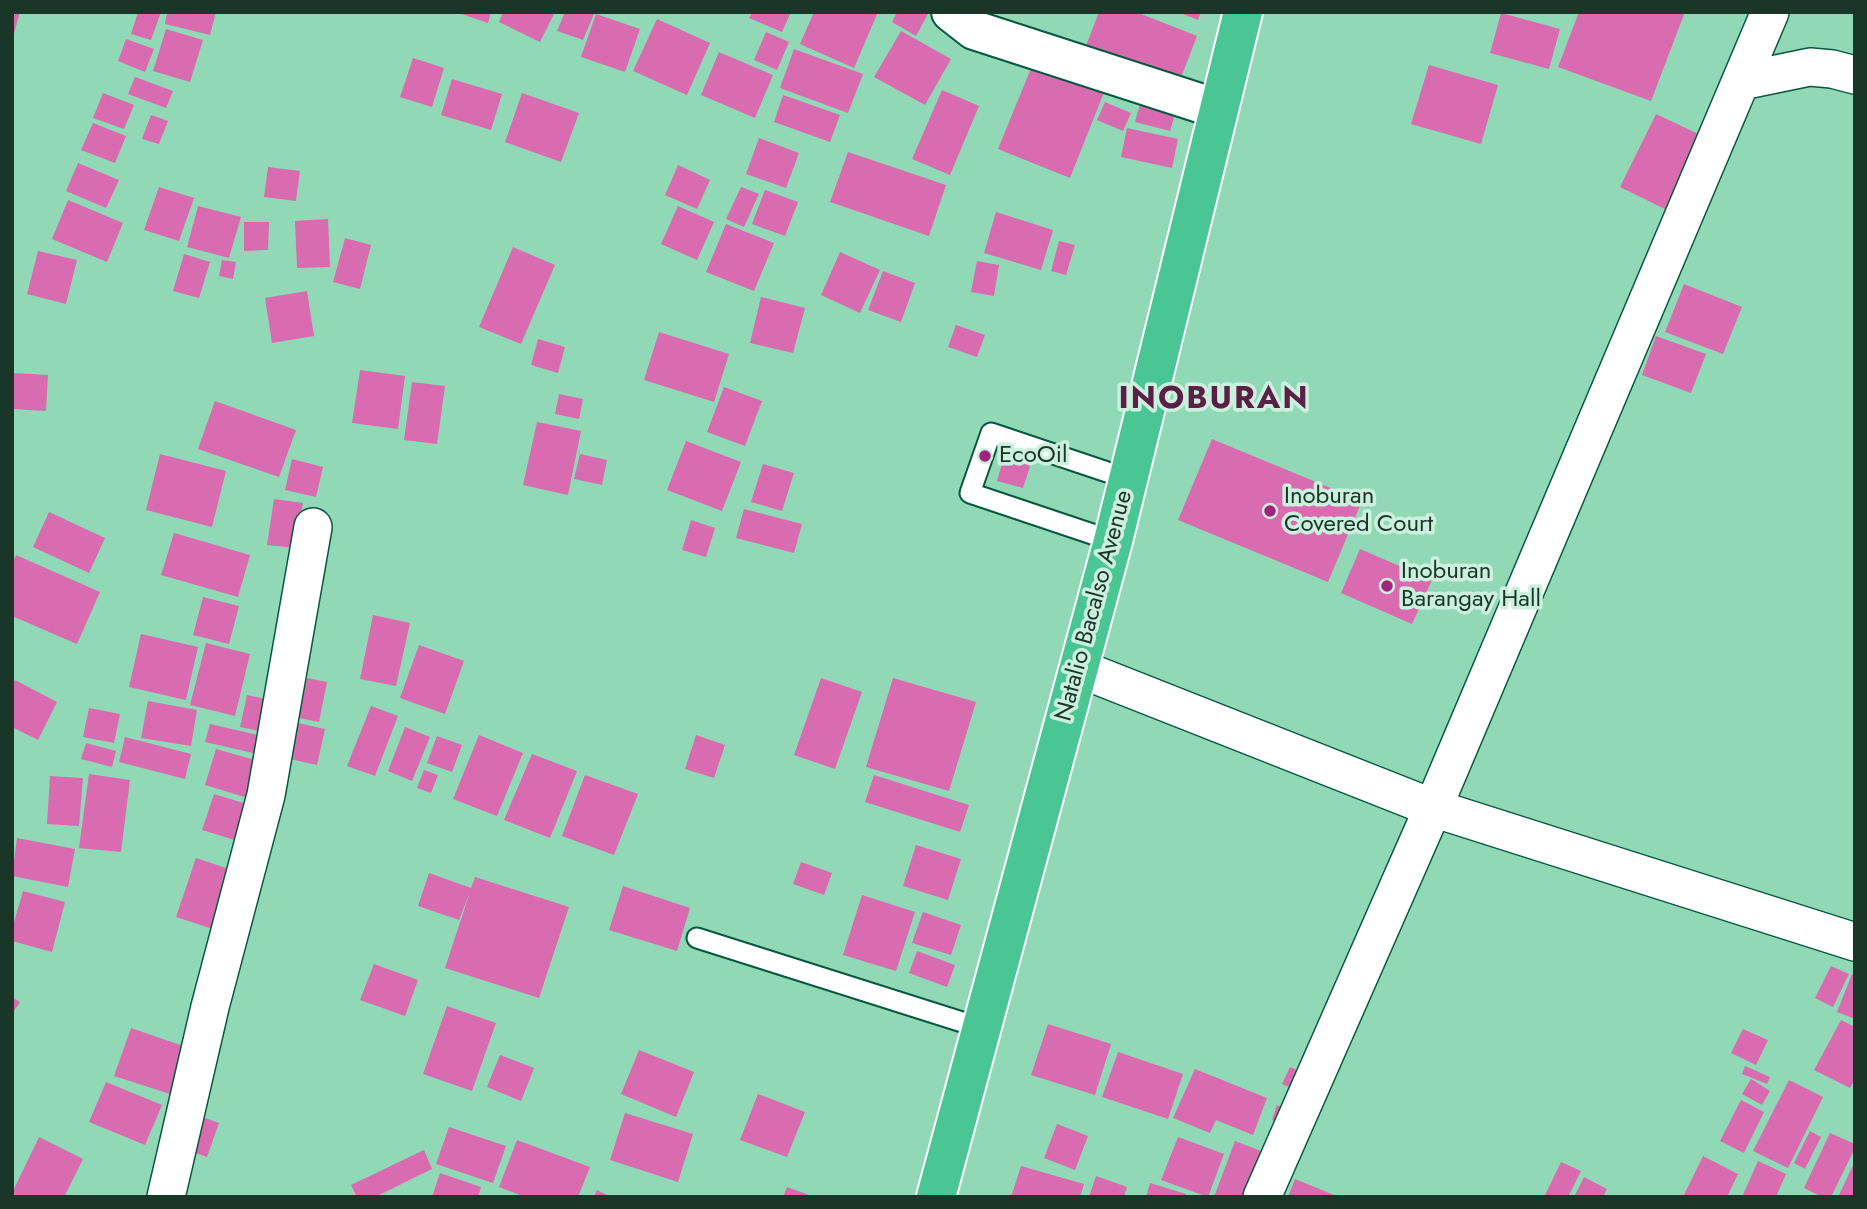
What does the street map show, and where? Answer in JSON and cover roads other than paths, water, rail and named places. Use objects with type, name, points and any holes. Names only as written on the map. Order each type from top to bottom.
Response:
[{"type":"highway","name":"Natalio Bacalso Avenue","points":[[936,1197],[1113,541],[1243,12]]},
{"type":"street","points":[[951,12],[974,30],[1218,109]]},
{"type":"street","points":[[1262,1197],[1433,808],[1770,12]]},
{"type":"street","points":[[1742,81],[1810,67],[1855,75]]},
{"type":"street","points":[[166,1197],[210,1007],[266,794],[313,527]]},
{"type":"street","points":[[1078,668],[1433,808],[1855,942]]},
{"type":"lane","points":[[1113,541],[970,493],[991,433],[1128,480]]},
{"type":"lane","points":[[697,937],[981,1028]]},
{"type":"place","name":"EcoOil","points":[[985,456]]},
{"type":"place","name":"Inoburan Covered Court","points":[[1270,511]]},
{"type":"place","name":"Inoburan Barangay Hall","points":[[1387,586]]},
{"type":"district","name":"INOBURAN","points":[[1214,400]]}]
